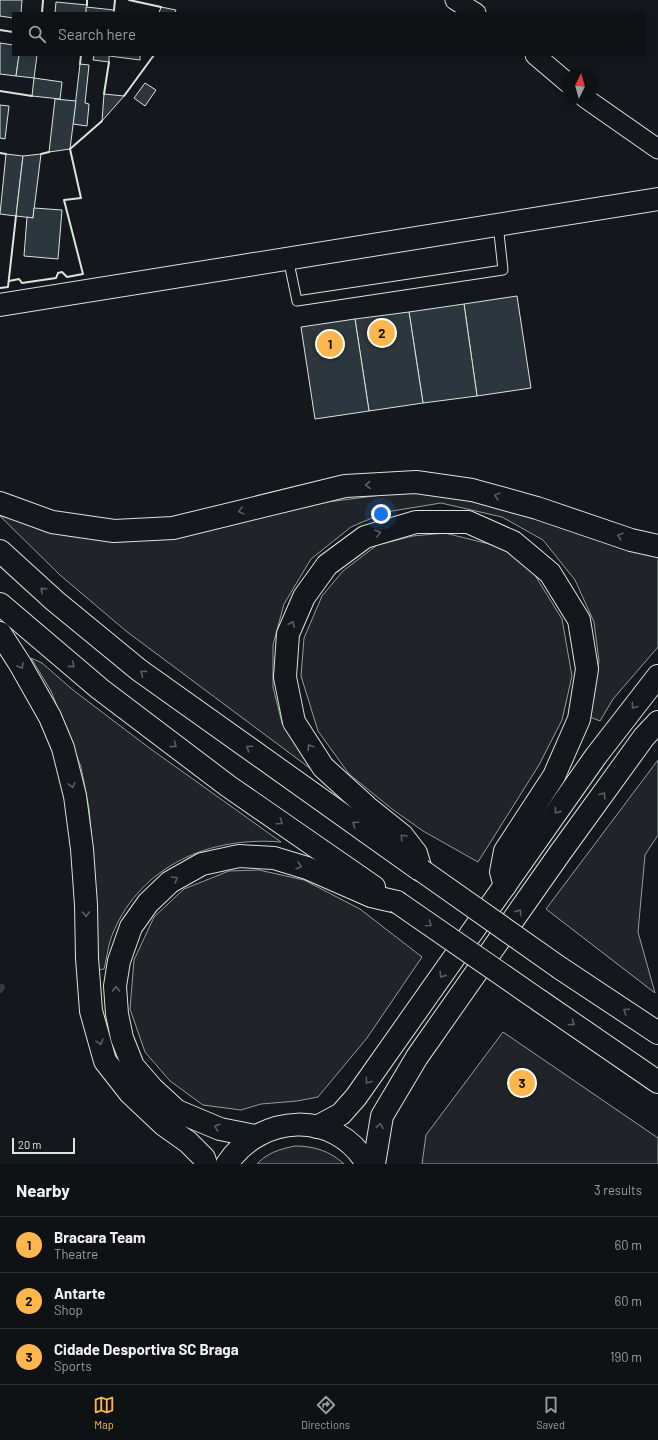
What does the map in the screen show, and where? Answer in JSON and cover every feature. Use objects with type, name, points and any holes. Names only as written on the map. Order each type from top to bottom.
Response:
[{"type":"main road","points":[[0,305],[658,199]]},
{"type":"main road","points":[[0,503],[52,522],[114,531],[173,528],[345,486],[416,482],[472,490],[537,508],[631,540],[658,546]]},
{"type":"main road","points":[[421,870],[416,854],[402,835],[367,807],[323,767],[294,722],[284,677],[288,634],[304,597],[327,565],[365,537],[416,522],[468,522],[513,542],[550,573],[579,620],[587,669],[579,719],[554,776],[506,851],[501,872],[504,886]]},
{"type":"main road","points":[[0,551],[55,601],[139,670],[560,968],[658,1033]]},
{"type":"main road","points":[[0,604],[100,689],[228,786],[658,1082]]},
{"type":"main road","points":[[0,633],[20,664],[50,717],[63,748],[75,796],[82,849],[91,1011],[105,1061],[130,1093],[164,1125],[188,1142],[204,1158],[206,1164]]},
{"type":"main road","points":[[317,1127],[341,1114],[356,1097],[596,756],[658,676]]},
{"type":"main road","points":[[374,1164],[382,1116],[417,1057],[560,853],[644,737],[658,722]]},
{"type":"main road","points":[[255,1136],[220,1128],[177,1111],[152,1088],[133,1066],[122,1038],[117,1014],[115,986],[119,960],[131,927],[148,903],[170,882],[202,864],[239,856],[274,858],[307,868],[371,896],[397,902]]},
{"type":"main road","points":[[227,1164],[243,1144],[255,1136],[267,1130],[292,1124],[317,1127],[335,1133],[350,1144],[367,1164]]},
{"type":"street","points":[[455,0],[474,12]]},
{"type":"street","points":[[536,56],[562,78]]},
{"type":"street","points":[[595,104],[658,148]]},
{"type":"lane","points":[[288,258],[297,301],[502,270],[498,224]]},
{"type":"shaded area","points":[[405,492],[470,496],[658,555],[658,647],[613,699],[600,721],[590,717],[599,661],[594,622],[575,580],[543,540],[502,517],[441,503],[386,512],[351,527],[311,559],[284,604],[273,645],[273,687],[282,723],[311,769],[126,631],[60,575],[0,516],[69,535]]},
{"type":"shaded area","points":[[445,533],[501,547],[533,572],[562,619],[572,676],[562,720],[539,765],[478,862],[423,831],[392,809],[349,774],[318,731],[301,676],[304,638],[322,596],[343,571],[377,545],[413,536]]},
{"type":"shaded area","points":[[31,658],[42,663],[73,690],[148,747],[281,842],[255,841],[229,844],[204,850],[181,860],[160,873],[141,889],[125,909],[111,937],[104,969],[98,970],[94,863],[89,808],[81,767],[51,691]]},
{"type":"shaded area","points":[[658,760],[658,835],[645,855],[638,932],[655,993],[546,909]]},
{"type":"shaded area","points":[[259,870],[304,880],[360,909],[422,957],[367,1038],[318,1097],[297,1101],[261,1104],[241,1110],[203,1105],[170,1081],[145,1052],[130,1009],[134,960],[154,917],[184,889],[229,871]]},
{"type":"shaded area","points":[[503,1032],[658,1138],[658,1164],[422,1164],[426,1135]]},
{"type":"shaded area","points":[[295,1146],[321,1150],[339,1159],[344,1164],[257,1164],[274,1152]]},
{"type":"building","points":[[0,0],[22,0],[21,12],[12,12],[12,18],[0,16]]},
{"type":"building","points":[[56,2],[87,5],[86,12],[55,12]]},
{"type":"building","points":[[86,7],[114,10],[114,12],[86,12]]},
{"type":"building","points":[[161,7],[176,10],[175,12],[159,12]]},
{"type":"building","points":[[0,43],[12,45],[12,56],[19,56],[16,76],[0,74]]},
{"type":"building","points":[[19,56],[37,56],[34,78],[16,76]]},
{"type":"building","points":[[94,56],[109,56],[109,62],[93,60]]},
{"type":"building","points":[[109,56],[140,56],[140,60]]},
{"type":"building","points":[[80,64],[89,65],[85,103],[89,104],[87,126],[73,124]]},
{"type":"building","points":[[34,78],[62,82],[60,99],[32,96]]},
{"type":"building","points":[[145,83],[156,90],[145,106],[134,98]]},
{"type":"building","points":[[104,94],[124,96],[102,121]]},
{"type":"building","points":[[55,99],[76,101],[70,149],[49,152]]},
{"type":"building","points":[[0,105],[9,106],[5,139],[0,138]]},
{"type":"building","points":[[6,154],[23,156],[16,216],[0,214]]},
{"type":"building","points":[[41,154],[33,218],[16,216],[23,156]]},
{"type":"building","points":[[34,208],[62,210],[58,259],[24,256],[27,217],[33,218]]},
{"type":"building","points":[[517,296],[531,388],[477,396],[464,304]]},
{"type":"building","points":[[464,304],[477,396],[423,403],[409,312]]},
{"type":"building","points":[[409,312],[423,403],[369,411],[355,319]]},
{"type":"building","points":[[355,319],[369,411],[315,419],[301,327]]},
{"type":"wall","points":[[42,12],[43,0]]},
{"type":"wall","points":[[87,0],[87,5]]},
{"type":"wall","points":[[114,10],[115,0]]},
{"type":"wall","points":[[129,0],[161,7]]},
{"type":"wall","points":[[0,30],[12,32]]},
{"type":"wall","points":[[80,64],[81,56]]},
{"type":"wall","points":[[124,96],[153,56]]},
{"type":"wall","points":[[104,94],[109,62]]},
{"type":"wall","points":[[0,91],[32,96]]},
{"type":"wall","points":[[9,281],[19,279],[22,283],[56,278],[58,273],[62,272],[67,277],[83,274],[64,200],[81,198],[70,149],[102,121]]},
{"type":"wall","points":[[41,154],[49,152]]},
{"type":"wall","points":[[0,153],[6,154]]},
{"type":"wall","points":[[0,288],[8,287],[16,216]]},
{"type":"place","name":"Antarte","points":[[382,333]]},
{"type":"place","name":"Bracara Team","points":[[330,344]]},
{"type":"place","name":"Cidade Desportiva SC Braga","points":[[522,1083]]}]
